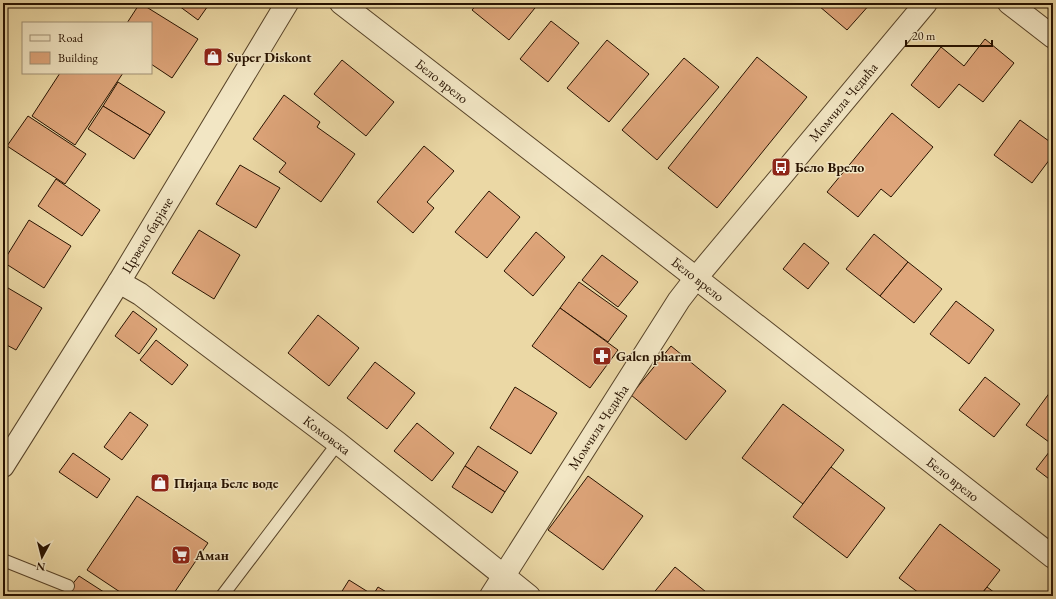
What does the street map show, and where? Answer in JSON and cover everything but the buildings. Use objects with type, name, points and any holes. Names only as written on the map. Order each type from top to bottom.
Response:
[{"type":"street","name":"Црвено барјаче","points":[[3,466],[119,282],[287,3]]},
{"type":"street","name":"Бело врело","points":[[341,3],[1053,557]]},
{"type":"street","name":"Момчила Чедића","points":[[491,596],[679,300],[926,3]]},
{"type":"street","points":[[1009,3],[1053,37]]},
{"type":"street","name":"Комовска","points":[[119,282],[140,294],[338,443],[529,596]]},
{"type":"lane","points":[[222,596],[338,443]]},
{"type":"lane","points":[[3,560],[68,586]]},
{"type":"place","name":"Super Diskont","points":[[213,57]]},
{"type":"place","name":"Бело Врело","points":[[781,167]]},
{"type":"place","name":"Galen pharm","points":[[602,356]]},
{"type":"place","name":"Пијаца Беле воде","points":[[160,483]]},
{"type":"place","name":"Аман","points":[[181,555]]}]
